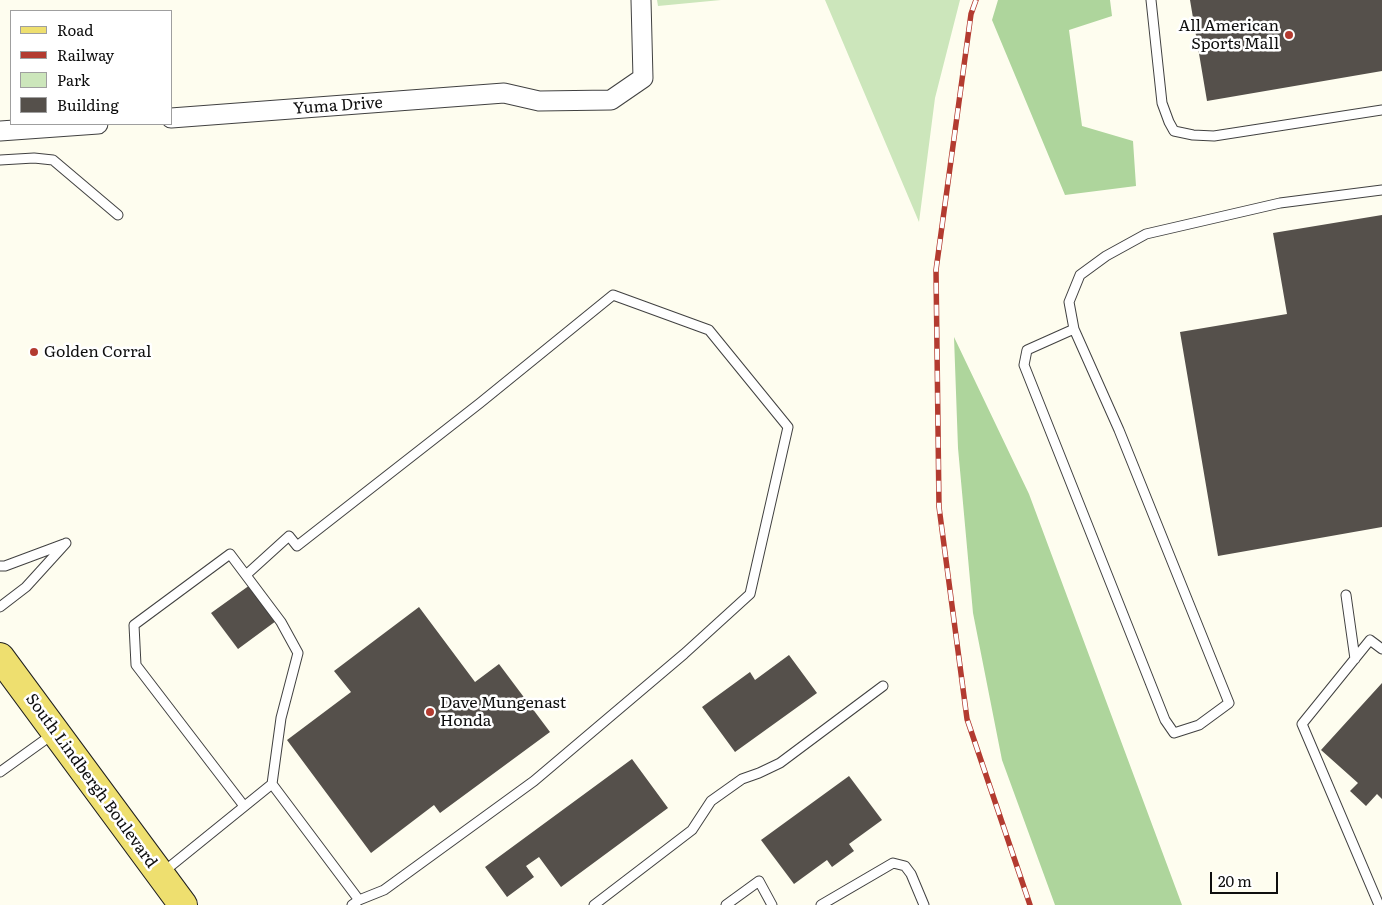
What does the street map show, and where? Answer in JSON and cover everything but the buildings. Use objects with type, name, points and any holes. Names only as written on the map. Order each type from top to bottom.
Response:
[{"type":"main road","name":"South Lindbergh Boulevard","points":[[0,658],[183,905]]},
{"type":"street","name":"Yuma Drive","points":[[172,118],[504,93],[539,100],[611,100],[643,78],[641,0]]},
{"type":"street","points":[[0,131],[84,125]]},
{"type":"lane","points":[[1151,0],[1162,102],[1174,131],[1193,135],[1214,136],[1382,110]]},
{"type":"lane","points":[[0,160],[34,158],[53,160],[118,215]]},
{"type":"lane","points":[[1074,329],[1027,350],[1024,365],[1165,720],[1174,733],[1199,725],[1229,703],[1119,430],[1074,329],[1069,302],[1080,275],[1106,256],[1146,234],[1280,203],[1382,190]]},
{"type":"lane","points":[[244,806],[136,665],[134,625],[230,554],[246,576],[281,622],[298,653],[281,718],[272,784],[355,903],[384,890],[534,781],[684,654],[750,594],[788,427],[710,330],[613,295],[480,403],[297,546],[289,536],[246,576]]},
{"type":"lane","points":[[0,566],[5,566],[66,543],[26,587],[0,607]]},
{"type":"lane","points":[[1346,595],[1355,659]]},
{"type":"lane","points":[[1379,905],[1302,724],[1370,640],[1382,649]]},
{"type":"lane","points":[[594,905],[692,830],[711,801],[742,780],[780,763],[883,686]]},
{"type":"lane","points":[[0,772],[55,732]]},
{"type":"lane","points":[[160,875],[272,784]]},
{"type":"lane","points":[[821,905],[893,863],[905,866],[911,874],[924,905]]},
{"type":"lane","points":[[726,905],[759,881],[772,905]]},
{"type":"green space","points":[[657,0],[721,0],[658,6]]},
{"type":"green space","points":[[825,0],[960,0],[935,98],[919,222]]},
{"type":"green space","points":[[998,0],[1110,0],[1112,16],[1069,30],[1082,126],[1133,141],[1136,186],[1065,195],[992,20]]},
{"type":"green space","points":[[954,337],[1029,494],[1182,905],[1055,905],[1002,760],[973,613],[958,448]]},
{"type":"railway","points":[[976,0],[971,14],[936,270],[939,507],[967,719],[1030,905]]},
{"type":"place","name":"All American Sports Mall","points":[[1289,35]]},
{"type":"place","name":"Golden Corral","points":[[34,352]]},
{"type":"place","name":"Dave Mungenast Honda","points":[[430,712]]}]
